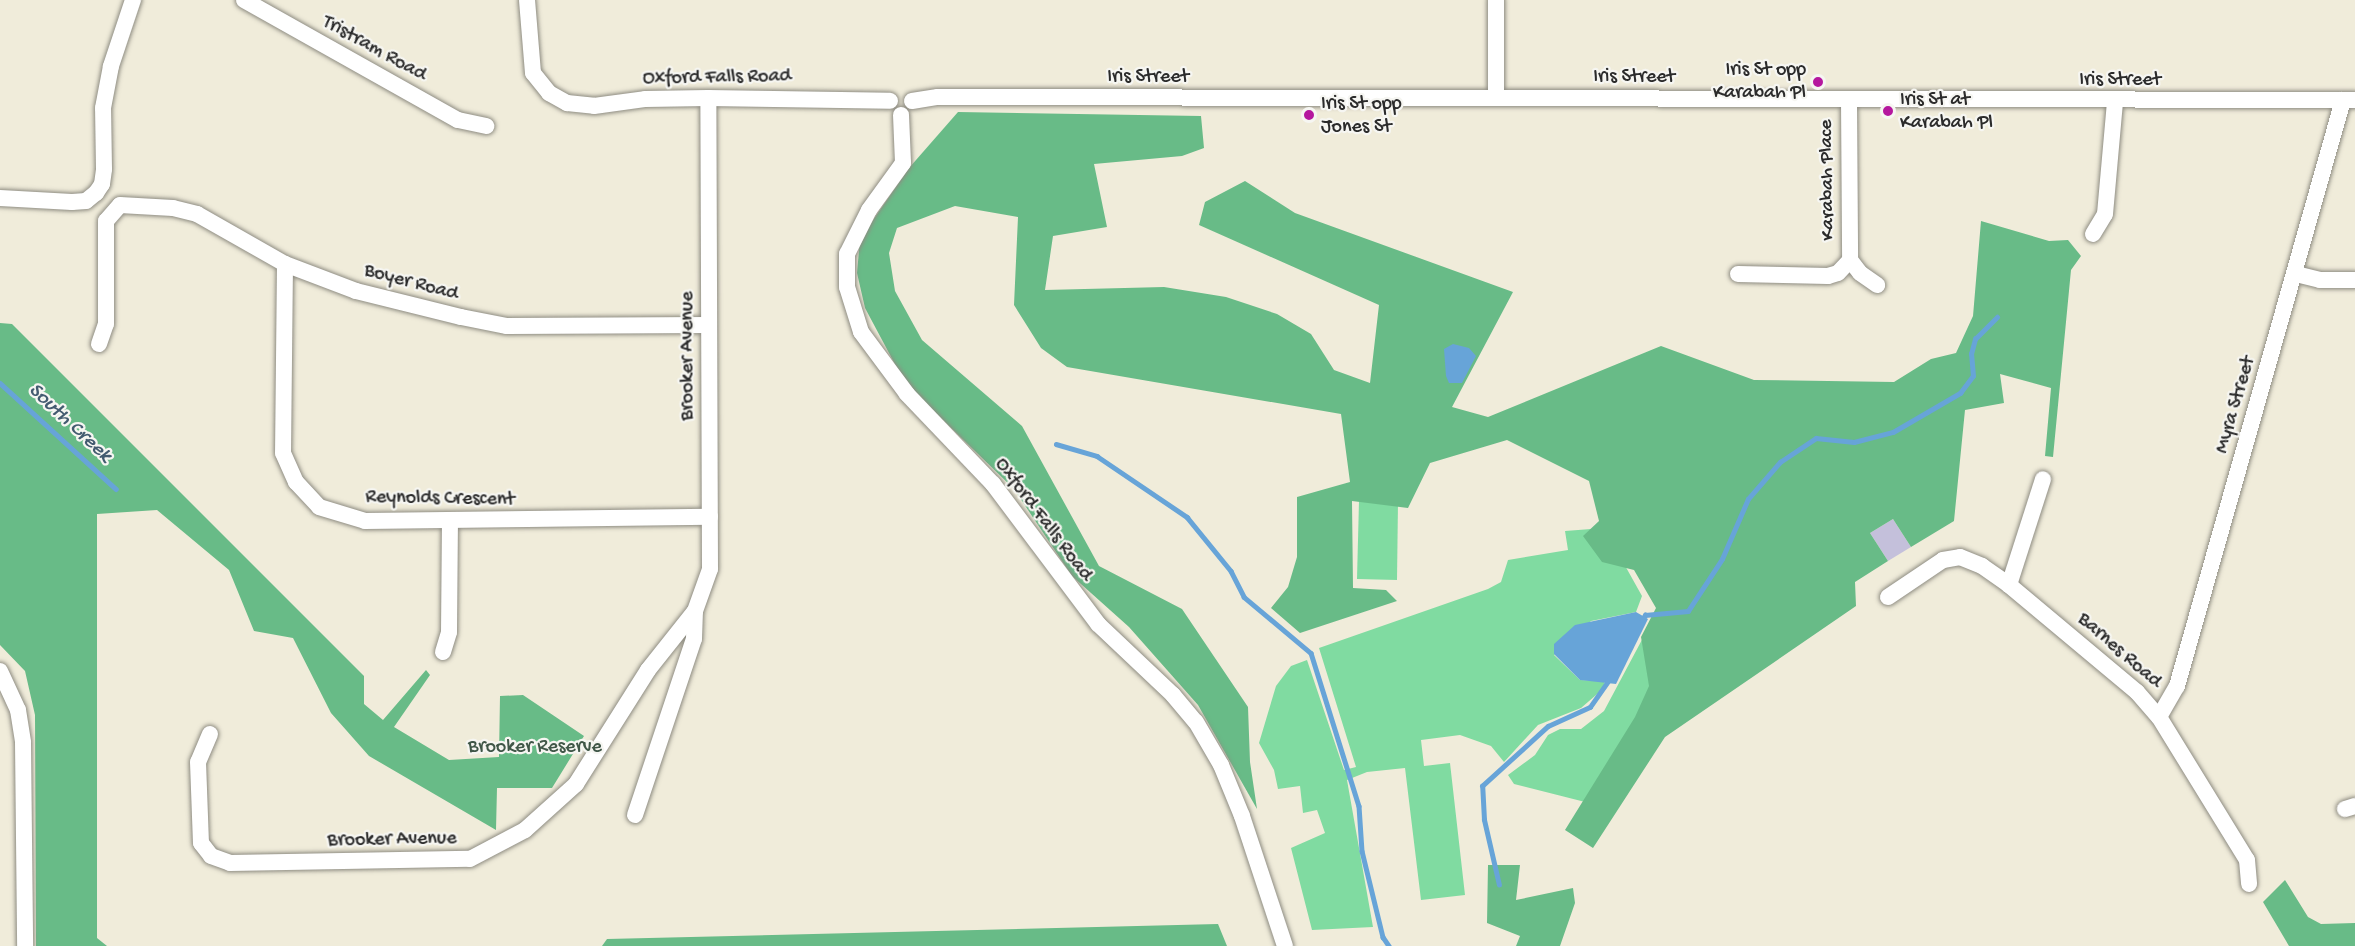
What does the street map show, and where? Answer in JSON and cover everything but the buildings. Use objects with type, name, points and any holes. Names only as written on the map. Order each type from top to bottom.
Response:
[{"type":"street","points":[[0,198],[72,202],[86,201],[96,193],[102,184],[104,169],[103,108],[111,66],[133,0]]},
{"type":"street","name":"Tristram Road","points":[[244,0],[458,120],[486,126]]},
{"type":"street","name":"Oxford Falls Road","points":[[527,0],[530,66],[549,93],[580,106],[645,99],[890,101]]},
{"type":"street","points":[[1496,0],[1496,98]]},
{"type":"street","points":[[901,92],[912,101],[910,111],[901,115],[892,111],[890,101],[901,92]]},
{"type":"street","name":"Iris Street","points":[[912,101],[938,97],[2115,102],[2349,100]]},
{"type":"street","name":"Brooker Avenue","points":[[634,815],[694,639],[695,611],[710,569],[708,98]]},
{"type":"street","name":"Karabah Place","points":[[1849,100],[1850,260],[1860,273],[1877,285]]},
{"type":"street","name":"Myra Street","points":[[2160,717],[2177,686],[2296,274],[2349,100]]},
{"type":"street","points":[[2093,234],[2105,214],[2115,102]]},
{"type":"street","name":"Oxford Falls Road","points":[[901,115],[903,164],[864,218],[848,254],[847,287],[856,321],[891,376],[993,484],[1098,624],[1173,695],[1196,722],[1221,765],[1242,816],[1285,946]]},
{"type":"street","name":"Boyer Road","points":[[99,344],[106,324],[106,221],[120,206],[172,208],[197,214],[285,264],[356,291],[507,326],[709,325]]},
{"type":"street","name":"Karabah Place","points":[[1738,274],[1828,276],[1838,273],[1850,260]]},
{"type":"street","name":"Reynolds Crescent","points":[[285,264],[281,434],[283,453],[296,482],[319,507],[365,521],[710,517]]},
{"type":"street","points":[[2296,274],[2320,280],[2355,280]]},
{"type":"street","points":[[2009,585],[2043,479]]},
{"type":"street","points":[[443,652],[448,632],[450,521]]},
{"type":"street","name":"Barnes Road","points":[[1888,597],[1942,560],[1960,557],[1982,566],[2009,585],[2137,693],[2160,717],[2247,860],[2249,885]]},
{"type":"street","name":"Brooker Avenue","points":[[210,734],[198,762],[201,843],[211,856],[230,863],[470,859],[525,830],[576,784],[648,670],[695,611]]},
{"type":"street","points":[[0,671],[18,710],[23,743],[25,946]]},
{"type":"shaded area","points":[[1893,519],[1911,547],[1888,561],[1870,533]]},
{"type":"green space","points":[[958,112],[1201,116],[1204,148],[1182,156],[1094,164],[1107,227],[1053,236],[1045,290],[1164,287],[1226,297],[1277,314],[1311,334],[1334,370],[1370,383],[1379,305],[1199,225],[1205,202],[1245,181],[1295,213],[1513,292],[1452,407],[1488,417],[1661,346],[1754,380],[1894,382],[1931,359],[1956,353],[1973,316],[1981,221],[2049,241],[2068,240],[2081,256],[2071,270],[2053,457],[2045,456],[2051,388],[2000,374],[2004,403],[1965,410],[1954,521],[1911,547],[1893,519],[1870,533],[1888,561],[1855,582],[1856,606],[1665,737],[1593,848],[1565,830],[1635,717],[1649,686],[1641,637],[1656,608],[1634,570],[1602,562],[1583,536],[1599,521],[1589,481],[1507,440],[1430,463],[1408,508],[1352,501],[1353,588],[1386,590],[1397,601],[1300,633],[1271,608],[1288,587],[1297,557],[1297,497],[1350,482],[1341,414],[1067,367],[1041,348],[1014,305],[1018,217],[955,206],[897,228],[889,253],[895,291],[922,340],[1022,426],[1099,566],[1182,609],[1248,707],[1250,762],[1257,809],[1198,705],[1129,627],[1072,576],[1014,489],[905,383],[865,308],[857,273],[860,239],[909,168]]},
{"type":"green space","name":"Brooker Reserve","points":[[0,323],[12,324],[364,676],[364,704],[383,720],[426,670],[430,675],[394,727],[449,760],[499,757],[500,696],[523,695],[584,736],[552,788],[497,788],[496,830],[369,756],[331,713],[293,638],[254,631],[229,570],[157,510],[97,514],[97,938],[107,946],[36,946],[35,715],[25,671],[0,645]]},
{"type":"green space","points":[[1359,501],[1398,502],[1397,580],[1357,579]]},
{"type":"green space","points":[[1604,528],[1642,596],[1636,612],[1591,621],[1554,655],[1580,680],[1605,681],[1603,689],[1581,708],[1538,725],[1504,762],[1491,746],[1460,735],[1421,740],[1424,766],[1450,763],[1465,895],[1421,900],[1405,768],[1367,772],[1347,780],[1373,927],[1312,930],[1291,848],[1325,833],[1317,810],[1303,813],[1300,786],[1278,789],[1274,770],[1259,743],[1276,686],[1291,666],[1307,660],[1344,770],[1356,767],[1319,648],[1488,589],[1501,582],[1508,560],[1568,550],[1565,531]]},
{"type":"green space","points":[[1652,621],[1658,677],[1593,804],[1514,784],[1508,775],[1535,755],[1548,735],[1560,729],[1581,729],[1604,711]]},
{"type":"green space","points":[[1488,865],[1520,865],[1516,900],[1573,888],[1575,903],[1560,946],[1516,946],[1520,936],[1487,923]]},
{"type":"green space","points":[[2285,880],[2308,917],[2321,924],[2355,923],[2355,946],[2289,946],[2263,902]]},
{"type":"green space","points":[[1218,924],[1227,946],[602,946],[607,939]]},
{"type":"water","points":[[1453,344],[1469,348],[1476,356],[1462,383],[1449,383],[1446,376],[1444,349]]},
{"type":"water","points":[[1636,612],[1648,619],[1616,684],[1580,680],[1554,654],[1554,644],[1575,625]]},
{"type":"waterway","points":[[1642,620],[1645,615],[1688,611],[1722,559],[1748,499],[1780,462],[1816,438],[1854,442],[1893,432],[1960,393],[1973,376],[1971,354],[1975,339],[1997,317]]},
{"type":"waterway","name":"South Creek","points":[[0,383],[116,489]]},
{"type":"waterway","points":[[1056,444],[1097,456],[1187,517],[1231,571],[1244,597],[1311,653],[1359,806],[1362,851],[1383,937],[1389,946]]},
{"type":"waterway","points":[[1499,885],[1484,820],[1482,786],[1548,726],[1590,707],[1611,677]]},
{"type":"place","name":"Iris St opp Karabah Pl","points":[[1818,82]]},
{"type":"place","name":"Iris St at Karabah Pl","points":[[1888,111]]},
{"type":"place","name":"Iris St opp Jones St","points":[[1309,115]]}]
